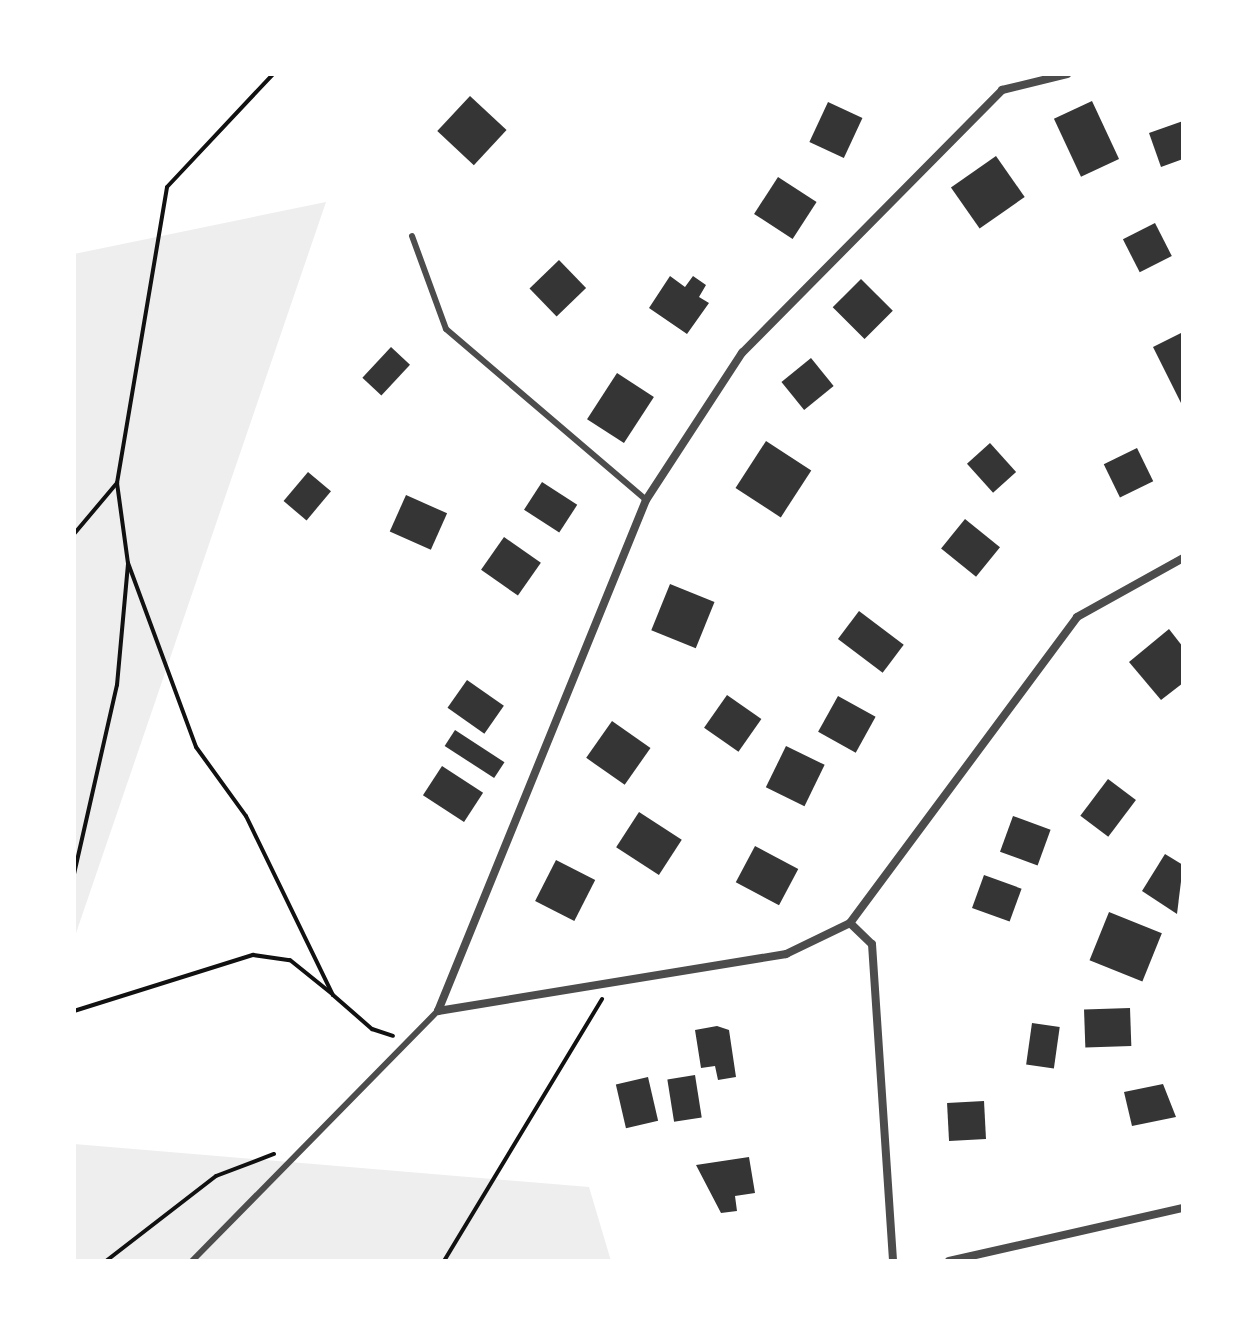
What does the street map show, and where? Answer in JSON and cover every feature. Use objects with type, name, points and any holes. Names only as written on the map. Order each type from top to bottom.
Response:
[{"type":"street","points":[[438,1011],[646,500],[742,353],[1002,90],[1067,74]]},
{"type":"street","points":[[438,1011],[614,979],[786,954],[850,923],[1077,617],[1183,558]]},
{"type":"street","points":[[850,923],[872,944],[893,1261]]},
{"type":"street","points":[[949,1261],[1183,1208]]},
{"type":"lane","points":[[412,236],[446,329],[646,500]]},
{"type":"lane","points":[[192,1261],[303,1143],[438,1011]]},
{"type":"path","points":[[273,74],[167,187],[117,483],[128,563],[196,747],[246,816],[333,995]]},
{"type":"path","points":[[74,534],[117,483]]},
{"type":"path","points":[[74,874],[117,685],[128,563]]},
{"type":"path","points":[[74,1011],[253,955],[290,960],[372,1029],[407,1041]]},
{"type":"path","points":[[444,1261],[614,979]]},
{"type":"path","points":[[106,1261],[216,1176],[303,1143]]},
{"type":"shaded area","points":[[326,202],[74,939],[74,254]]},
{"type":"shaded area","points":[[74,1144],[589,1187],[611,1261],[74,1261]]},
{"type":"building","points":[[470,96],[507,130],[474,165],[437,131]]},
{"type":"building","points":[[1092,101],[1119,159],[1081,177],[1054,119]]},
{"type":"building","points":[[828,102],[862,118],[844,158],[809,142]]},
{"type":"building","points":[[1183,121],[1183,159],[1161,167],[1149,133]]},
{"type":"building","points":[[996,156],[1025,197],[980,229],[951,188]]},
{"type":"building","points":[[778,177],[817,202],[793,239],[754,214]]},
{"type":"building","points":[[1155,223],[1172,256],[1140,272],[1123,239]]},
{"type":"building","points":[[559,260],[586,288],[557,317],[530,288]]},
{"type":"building","points":[[670,276],[685,287],[693,276],[706,285],[699,297],[709,303],[687,334],[649,308]]},
{"type":"building","points":[[861,279],[893,311],[865,339],[833,307]]},
{"type":"building","points":[[1183,332],[1183,407],[1153,347]]},
{"type":"building","points":[[391,347],[410,365],[381,395],[362,378]]},
{"type":"building","points":[[811,358],[834,386],[804,410],[781,382]]},
{"type":"building","points":[[617,373],[654,397],[624,443],[587,419]]},
{"type":"building","points":[[766,441],[811,470],[781,517],[736,488]]},
{"type":"building","points":[[990,443],[1016,472],[993,493],[967,464]]},
{"type":"building","points":[[1137,448],[1153,481],[1120,497],[1104,464]]},
{"type":"building","points":[[308,472],[331,491],[307,520],[284,501]]},
{"type":"building","points":[[542,482],[577,505],[559,533],[524,510]]},
{"type":"building","points":[[406,495],[447,513],[431,550],[390,532]]},
{"type":"building","points":[[965,519],[1000,547],[976,577],[941,549]]},
{"type":"building","points":[[504,537],[541,563],[518,596],[481,570]]},
{"type":"building","points":[[670,584],[715,602],[696,648],[651,630]]},
{"type":"building","points":[[859,611],[904,645],[883,673],[838,639]]},
{"type":"building","points":[[1169,629],[1183,647],[1183,683],[1161,700],[1129,662]]},
{"type":"building","points":[[467,680],[504,706],[484,734],[447,708]]},
{"type":"building","points":[[727,695],[761,719],[738,752],[704,728]]},
{"type":"building","points":[[838,696],[876,717],[856,753],[818,732]]},
{"type":"building","points":[[612,721],[651,748],[625,785],[586,758]]},
{"type":"building","points":[[455,730],[504,762],[494,778],[445,746]]},
{"type":"building","points":[[786,746],[825,765],[804,806],[766,787]]},
{"type":"building","points":[[442,766],[483,793],[464,822],[423,795]]},
{"type":"building","points":[[1108,779],[1136,800],[1108,837],[1080,816]]},
{"type":"building","points":[[639,812],[682,840],[659,875],[616,847]]},
{"type":"building","points":[[1013,816],[1051,830],[1038,865],[1000,852]]},
{"type":"building","points":[[755,846],[798,869],[779,905],[736,882]]},
{"type":"building","points":[[1165,854],[1183,865],[1177,914],[1142,891]]},
{"type":"building","points":[[556,860],[595,880],[574,921],[535,901]]},
{"type":"building","points":[[984,875],[1022,889],[1010,922],[972,908]]},
{"type":"building","points":[[1109,912],[1162,933],[1142,982],[1090,960]]},
{"type":"building","points":[[1130,1008],[1131,1046],[1085,1048],[1084,1010]]},
{"type":"building","points":[[1032,1023],[1060,1027],[1054,1068],[1026,1065]]},
{"type":"building","points":[[717,1026],[729,1030],[736,1077],[718,1080],[715,1066],[701,1068],[695,1030]]},
{"type":"building","points":[[695,1075],[702,1117],[674,1122],[667,1079]]},
{"type":"building","points":[[648,1077],[658,1121],[626,1128],[616,1084]]},
{"type":"building","points":[[1163,1084],[1176,1117],[1132,1126],[1124,1092]]},
{"type":"building","points":[[984,1101],[986,1139],[949,1141],[947,1103]]},
{"type":"building","points":[[749,1157],[755,1193],[735,1196],[737,1211],[721,1213],[696,1165]]}]
